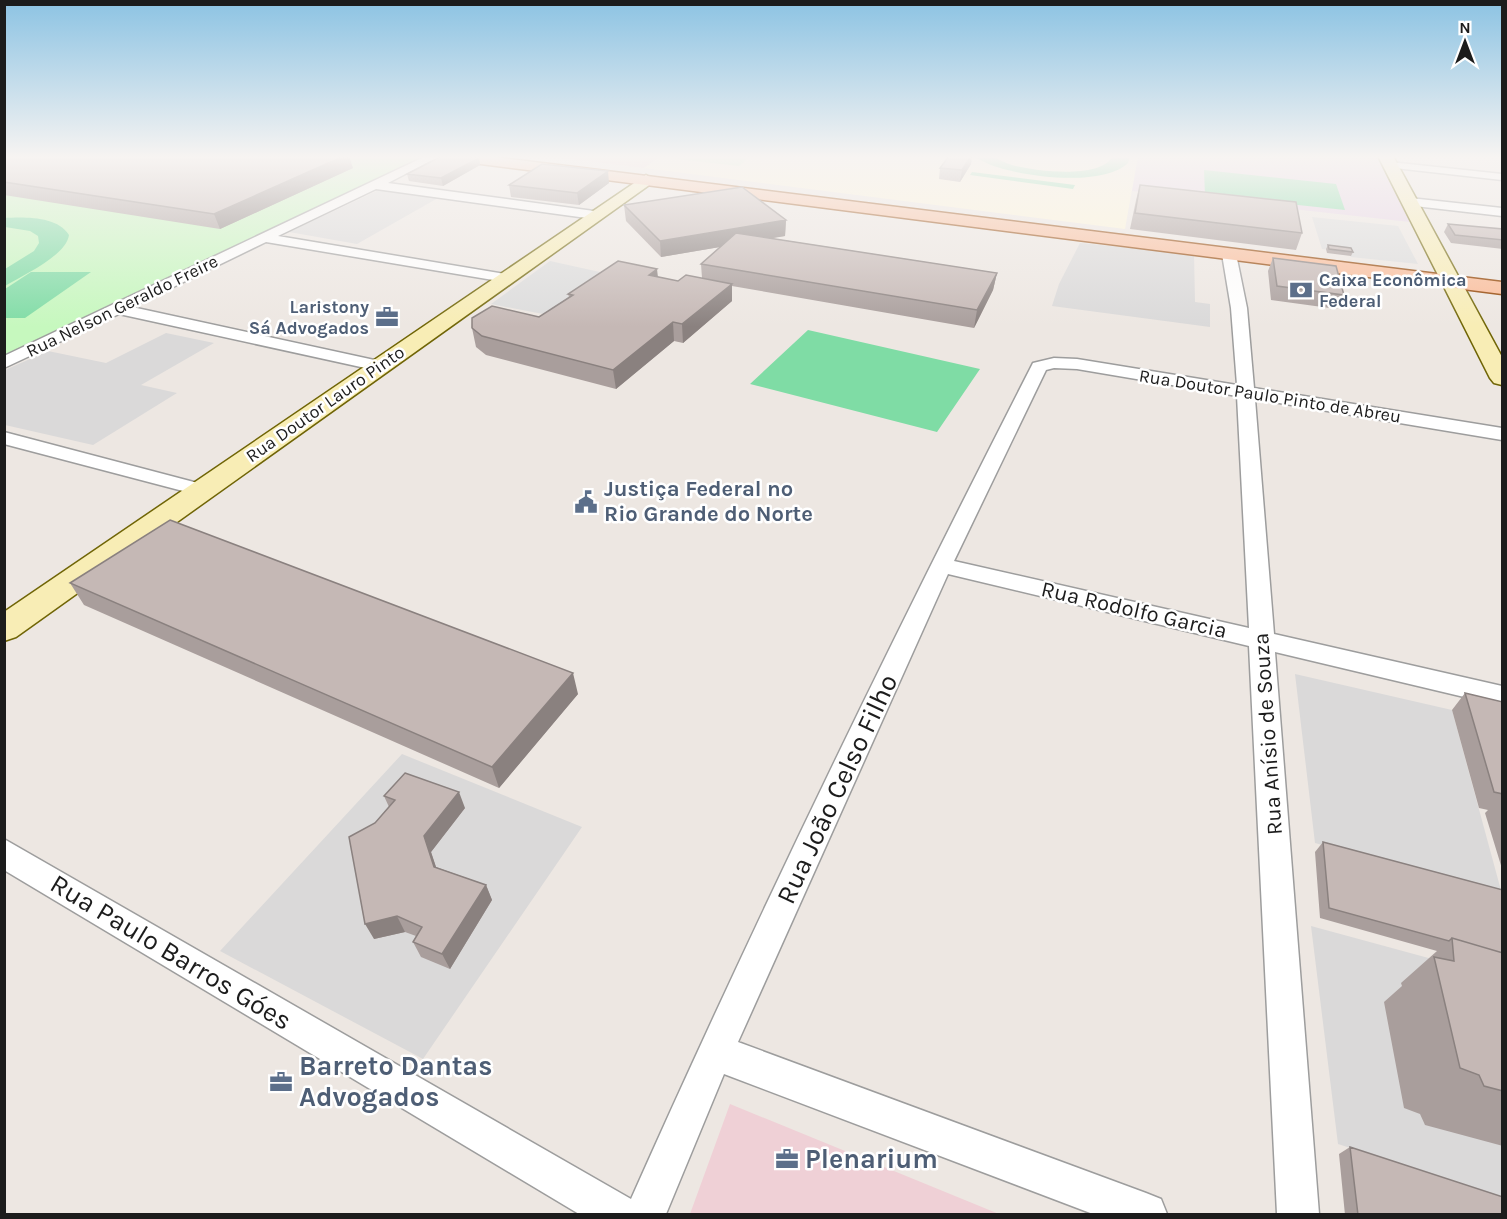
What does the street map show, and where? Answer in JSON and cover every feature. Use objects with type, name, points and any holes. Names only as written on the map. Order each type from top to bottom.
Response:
[{"type":"main road","points":[[907,213],[1229,254],[1451,278],[1503,280]]},
{"type":"main road","points":[[965,213],[1451,278],[1503,288]]},
{"type":"street","name":"Rua Nelson Geraldo Freire","points":[[4,363],[317,213]]},
{"type":"street","points":[[578,213],[586,214]]},
{"type":"street","points":[[1416,213],[1503,378]]},
{"type":"street","name":"Rua Doutor Lauro Pinto","points":[[4,629],[193,488],[586,214]]},
{"type":"street","points":[[264,238],[497,276]]},
{"type":"street","name":"Rua Anísio de Souza","points":[[1229,254],[1239,308],[1298,1215]]},
{"type":"street","points":[[119,309],[370,364]]},
{"type":"street","name":"Rua Doutor Paulo Pinto de Abreu","points":[[1038,368],[1047,364],[1077,364],[1503,434]]},
{"type":"street","name":"Rua João Celso Filho","points":[[645,1215],[714,1052],[941,565],[1038,368]]},
{"type":"street","points":[[4,438],[193,488]]},
{"type":"street","name":"Rua Doutor Lauro Pinto","points":[[4,609],[193,488]]},
{"type":"street","name":"Rua Rodolfo Garcia","points":[[941,565],[1503,696]]},
{"type":"street","name":"Rua Paulo Barros Góes","points":[[4,853],[617,1215]]},
{"type":"street","points":[[714,1052],[1146,1215]]},
{"type":"shaded area","points":[[330,213],[412,213],[357,244],[289,232]]},
{"type":"shaded area","points":[[998,213],[1128,213],[1125,229]]},
{"type":"shaded area","points":[[1328,213],[1406,213],[1410,222]]},
{"type":"shaded area","points":[[1312,217],[1398,226],[1418,264],[1351,257],[1349,252],[1322,249]]},
{"type":"shaded area","points":[[1080,243],[1194,254],[1195,302],[1210,304],[1210,327],[1052,306],[1059,284]]},
{"type":"shaded area","points":[[550,261],[618,276],[565,312],[543,314],[491,304]]},
{"type":"shaded area","points":[[166,333],[214,343],[141,385],[177,393],[93,445],[5,425],[5,370],[48,351],[106,363]]},
{"type":"shaded area","points":[[1295,674],[1452,710],[1502,894],[1315,843]]},
{"type":"shaded area","points":[[402,754],[582,827],[423,1059],[220,951]]},
{"type":"shaded area","points":[[1311,926],[1502,978],[1502,1197],[1338,1144]]},
{"type":"shaded area","name":"Plenarium","points":[[730,1104],[999,1214],[690,1214]]},
{"type":"green space","points":[[4,213],[307,213],[5,358]]},
{"type":"green space","points":[[4,218],[49,221],[57,224],[69,235],[66,243],[52,257],[5,286],[5,269],[34,251],[39,243],[38,236],[30,231],[5,227]]},
{"type":"green space","points":[[31,272],[91,272],[25,318],[5,318],[5,289]]},
{"type":"green space","points":[[808,330],[980,369],[937,432],[750,384]]},
{"type":"building","points":[[632,213],[777,213],[786,220],[660,241]]},
{"type":"building","points":[[1135,213],[1298,213],[1302,233]]},
{"type":"building","points":[[1448,224],[1503,229],[1503,240],[1455,235]]},
{"type":"building","points":[[736,233],[997,273],[977,310],[701,264]]},
{"type":"building","points":[[1328,245],[1351,248],[1353,252],[1329,249]]},
{"type":"building","points":[[1273,258],[1336,266],[1344,295],[1277,286]]},
{"type":"building","points":[[618,261],[657,269],[649,275],[678,281],[686,275],[732,284],[682,324],[673,322],[613,370],[482,336],[472,328],[472,318],[492,306],[539,317],[573,295],[568,294]]},
{"type":"building","points":[[170,520],[573,673],[492,767],[70,583]]},
{"type":"building","points":[[1465,693],[1503,702],[1503,794],[1494,792]]},
{"type":"building","points":[[405,773],[459,792],[424,836],[434,867],[486,885],[442,954],[413,942],[422,927],[397,916],[365,924],[349,837],[375,823],[395,800],[384,796]]},
{"type":"building","points":[[1323,842],[1503,890],[1503,953],[1452,938],[1449,941],[1329,908]]},
{"type":"building","points":[[1452,938],[1503,953],[1503,1091],[1484,1086],[1479,1075],[1460,1068],[1434,957],[1454,961]]},
{"type":"building","points":[[1350,1147],[1503,1197],[1503,1215],[1358,1215]]},
{"type":"place","name":"Caixa Econômica Federal","points":[[1301,290]]},
{"type":"place","name":"Laristony Sá Advogados","points":[[387,317]]},
{"type":"place","name":"Justiça Federal no Rio Grande do Norte","points":[[586,502]]},
{"type":"place","name":"Barreto Dantas Advogados","points":[[281,1082]]},
{"type":"place","name":"Plenarium","points":[[787,1159]]}]
